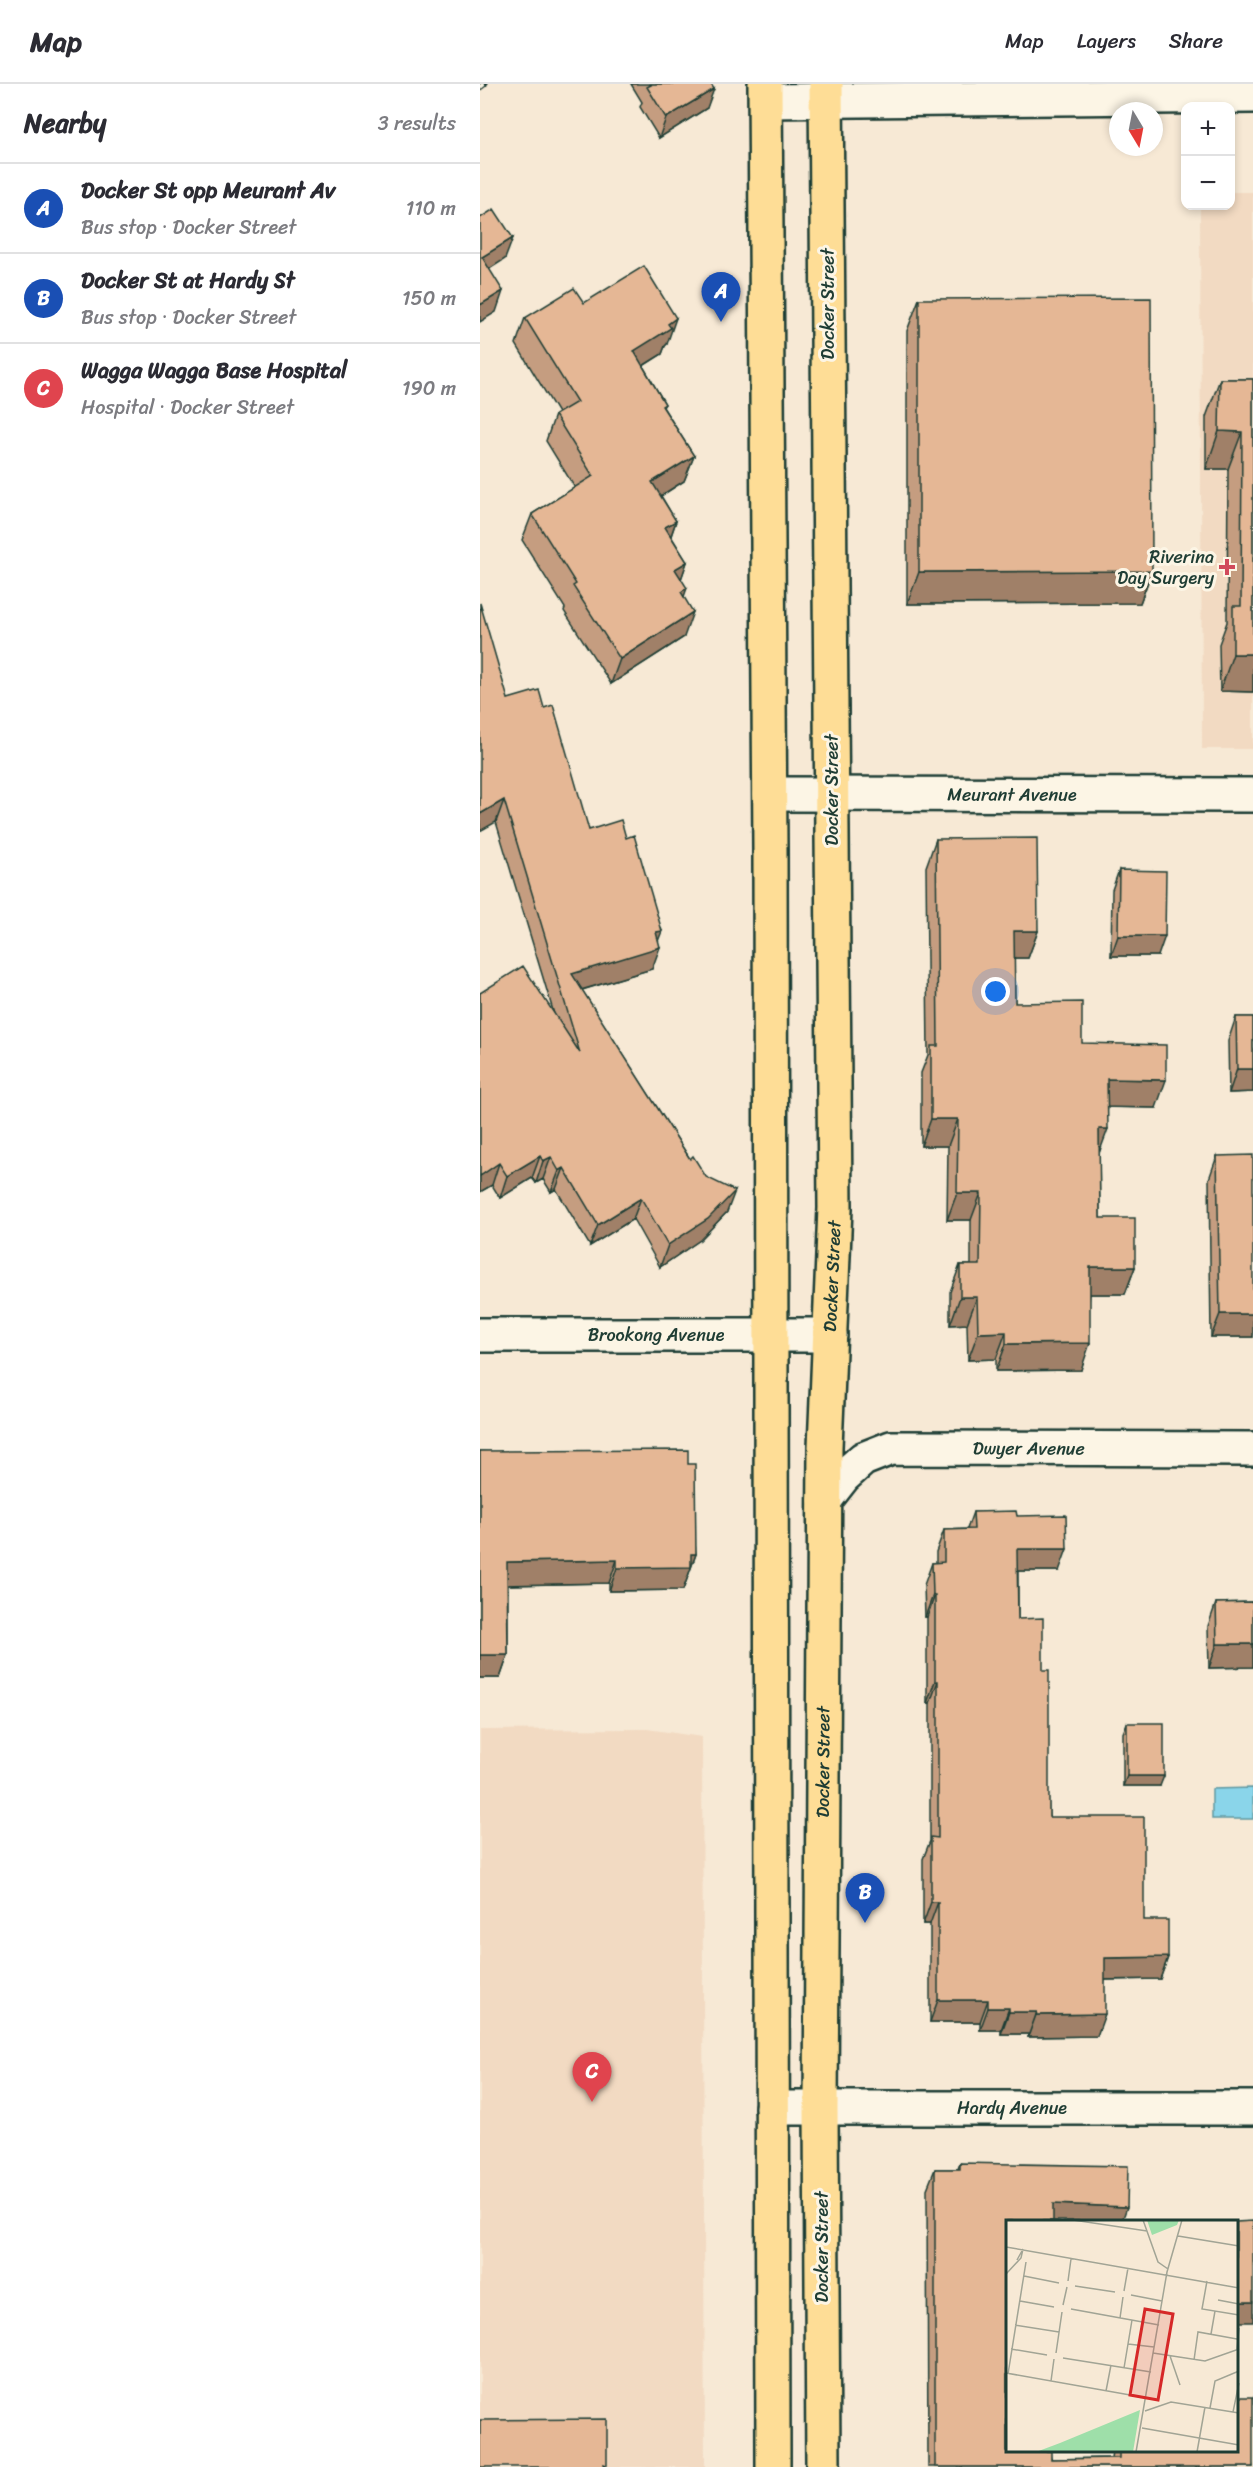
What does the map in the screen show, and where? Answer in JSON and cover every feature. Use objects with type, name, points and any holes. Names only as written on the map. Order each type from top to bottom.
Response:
[{"type":"main road","points":[[766,92],[772,1333],[773,2467]]},
{"type":"main road","name":"Docker Street","points":[[823,2467],[821,2108],[825,1500],[826,1413],[835,1208],[826,92]]},
{"type":"street","points":[[766,92],[1253,96]]},
{"type":"street","name":"Meurant Avenue","points":[[770,794],[1253,795]]},
{"type":"street","name":"Brookong Avenue","points":[[480,1335],[772,1333],[830,1335]]},
{"type":"street","name":"Dwyer Avenue","points":[[825,1500],[843,1477],[862,1459],[891,1448],[1253,1449]]},
{"type":"street","name":"Hardy Avenue","points":[[772,2108],[1253,2108]]},
{"type":"shaded area","name":"Riverina Day Surgery","points":[[1235,192],[1253,192],[1253,749],[1202,749],[1200,210],[1235,210]]},
{"type":"shaded area","points":[[647,1729],[702,1737],[705,2467],[480,2467],[480,1730]]},
{"type":"water","points":[[1253,1788],[1253,1819],[1212,1819],[1212,1789]]},
{"type":"building","points":[[650,84],[711,84],[714,89],[666,118],[647,87]]},
{"type":"building","points":[[494,209],[513,238],[482,257],[503,291],[480,305],[480,218]]},
{"type":"building","points":[[644,266],[676,318],[668,324],[671,328],[634,351],[665,404],[662,406],[694,456],[652,482],[676,521],[665,527],[687,562],[675,569],[687,588],[681,592],[693,612],[620,659],[573,586],[576,584],[532,514],[593,476],[555,415],[577,402],[525,318],[574,288],[584,303]]},
{"type":"building","points":[[1151,298],[1152,571],[919,572],[919,299]]},
{"type":"building","points":[[1220,379],[1253,379],[1253,654],[1233,654],[1233,606],[1241,606],[1242,432],[1219,431]]},
{"type":"building","points":[[480,603],[508,699],[539,690],[544,708],[553,705],[589,830],[621,820],[626,838],[634,835],[662,931],[656,932],[660,947],[572,974],[690,1159],[693,1156],[706,1177],[735,1191],[708,1219],[668,1245],[641,1198],[598,1225],[564,1168],[559,1171],[551,1157],[543,1161],[540,1156],[507,1176],[499,1163],[480,1176],[480,993],[523,966],[580,1053],[504,800],[480,814]]},
{"type":"building","points":[[1037,838],[1038,931],[1014,931],[1015,1003],[1082,1002],[1082,1043],[1166,1045],[1166,1080],[1107,1079],[1108,1129],[1099,1129],[1100,1218],[1135,1218],[1135,1267],[1090,1267],[1090,1343],[1006,1344],[1006,1332],[978,1333],[977,1297],[960,1297],[960,1265],[980,1265],[981,1193],[957,1193],[958,1119],[931,1119],[931,1046],[938,1046],[936,839]]},
{"type":"building","points":[[1119,870],[1166,871],[1165,936],[1118,936]]},
{"type":"building","points":[[1236,1017],[1253,1017],[1253,1069],[1237,1069]]},
{"type":"building","points":[[1253,1155],[1253,1314],[1220,1314],[1217,1156]]},
{"type":"building","points":[[688,1450],[688,1464],[695,1464],[696,1554],[691,1554],[691,1567],[617,1568],[617,1560],[507,1562],[508,1655],[480,1655],[480,1451]]},
{"type":"building","points":[[1016,1511],[1017,1516],[1066,1515],[1067,1549],[1017,1549],[1018,1619],[1043,1618],[1043,1670],[1049,1670],[1049,1817],[1144,1817],[1144,1920],[1168,1920],[1168,1957],[1105,1958],[1105,2014],[1036,2015],[1037,2012],[1009,2012],[1009,2008],[988,2008],[988,2000],[938,2000],[938,1902],[931,1902],[931,1837],[938,1838],[938,1681],[935,1681],[935,1595],[933,1595],[932,1563],[944,1562],[944,1530],[974,1529],[973,1512]]},
{"type":"building","points":[[1253,1602],[1253,1644],[1217,1644],[1216,1603]]},
{"type":"building","points":[[1127,1723],[1164,1723],[1164,1776],[1127,1776]]},
{"type":"building","points":[[960,2163],[1128,2166],[1127,2207],[1053,2204],[1053,2220],[1006,2220],[1006,2452],[1051,2452],[1051,2459],[1119,2458],[1119,2452],[1238,2452],[1238,2397],[1253,2397],[1253,2467],[935,2467],[935,2169],[960,2169]]},
{"type":"building","points":[[1253,2221],[1253,2302],[1238,2302],[1238,2222]]},
{"type":"building","points":[[607,2419],[607,2465],[603,2464],[604,2467],[480,2467],[480,2420]]},
{"type":"railway","points":[[480,87],[484,84]]},
{"type":"place","name":"Docker St opp Meurant Av","points":[[721,322]]},
{"type":"place","name":"Riverina Day Surgery","points":[[1227,567]]},
{"type":"place","name":"Docker St at Hardy St","points":[[865,1923]]},
{"type":"place","name":"Wagga Wagga Base Hospital","points":[[592,2102]]}]
